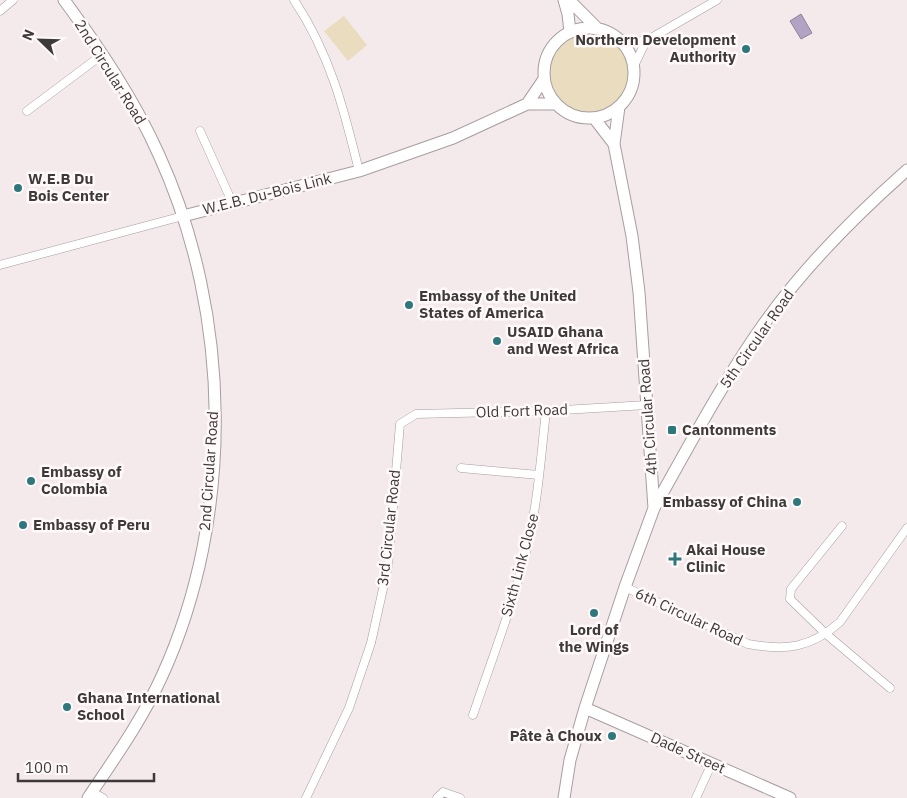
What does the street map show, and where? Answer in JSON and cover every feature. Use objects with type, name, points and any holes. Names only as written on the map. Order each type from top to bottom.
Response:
[{"type":"street","points":[[0,11],[13,0]]},
{"type":"street","name":"2nd Circular Road","points":[[64,0],[103,54],[136,109],[159,156],[183,216],[198,274],[211,345],[215,424],[209,513],[195,588],[162,676],[135,727],[90,795]]},
{"type":"street","points":[[294,0],[310,24],[341,96],[359,171]]},
{"type":"street","points":[[564,0],[570,32]]},
{"type":"street","points":[[568,0],[598,29],[619,39],[646,41],[717,0]]},
{"type":"street","points":[[598,29],[584,28],[570,32],[558,40],[544,64],[544,79],[548,92],[556,104],[567,113],[580,118],[594,118],[608,114],[619,106],[628,95],[633,82],[633,68],[629,52],[619,39]]},
{"type":"street","points":[[633,68],[646,41]]},
{"type":"street","points":[[27,111],[103,54]]},
{"type":"street","points":[[527,104],[544,79]]},
{"type":"street","name":"W.E.B. Du-Bois Link","points":[[0,265],[232,202],[359,171],[453,138],[527,104],[556,104]]},
{"type":"street","name":"4th Circular Road","points":[[564,798],[570,760],[585,708],[625,587],[654,508],[638,282],[632,236],[614,144],[619,106]]},
{"type":"street","name":"4th Circular Road","points":[[594,118],[614,144]]},
{"type":"street","points":[[200,131],[232,202]]},
{"type":"street","name":"5th Circular Road","points":[[654,508],[694,435],[764,324],[796,284],[856,217],[907,170]]},
{"type":"street","name":"Old Fort Road","points":[[400,424],[416,414],[546,411],[647,405]]},
{"type":"street","name":"Sixth Link Close","points":[[473,715],[504,626],[528,545],[539,475],[546,411]]},
{"type":"street","name":"3rd Circular Road","points":[[306,798],[349,708],[371,643],[388,566],[400,424]]},
{"type":"street","points":[[461,468],[539,475]]},
{"type":"street","points":[[842,526],[791,589],[790,599],[826,634],[890,688]]},
{"type":"street","name":"6th Circular Road","points":[[625,587],[748,644],[783,648],[804,645],[826,634],[853,606],[907,528]]},
{"type":"street","name":"Dade Street","points":[[585,708],[790,798]]},
{"type":"street","points":[[696,798],[712,763]]},
{"type":"street","points":[[437,798],[443,792],[460,798]]},
{"type":"street","points":[[90,795],[103,798]]},
{"type":"shaded area","points":[[801,14],[812,33],[801,39],[790,21]]},
{"type":"shaded area","points":[[344,16],[367,45],[348,61],[324,31]]},
{"type":"shaded area","points":[[580,31],[596,31],[611,38],[622,49],[629,64],[626,88],[617,101],[596,113],[580,113],[565,106],[554,95],[547,80],[547,64],[554,49],[565,38]]},
{"type":"place","name":"Northern Development Authority","points":[[746,49]]},
{"type":"place","name":"W.E.B Du Bois Center","points":[[18,188]]},
{"type":"place","name":"Embassy of the United States of America","points":[[409,305]]},
{"type":"place","name":"USAID Ghana and West Africa","points":[[497,341]]},
{"type":"place","name":"Cantonments","points":[[672,430]]},
{"type":"place","name":"Embassy of Colombia","points":[[31,481]]},
{"type":"place","name":"Embassy of China","points":[[797,502]]},
{"type":"place","name":"Embassy of Peru","points":[[23,525]]},
{"type":"place","name":"Akai House Clinic","points":[[675,559]]},
{"type":"place","name":"Lord of the Wings","points":[[594,613]]},
{"type":"place","name":"Ghana International School","points":[[67,707]]},
{"type":"place","name":"Pâte à Choux","points":[[612,736]]}]
